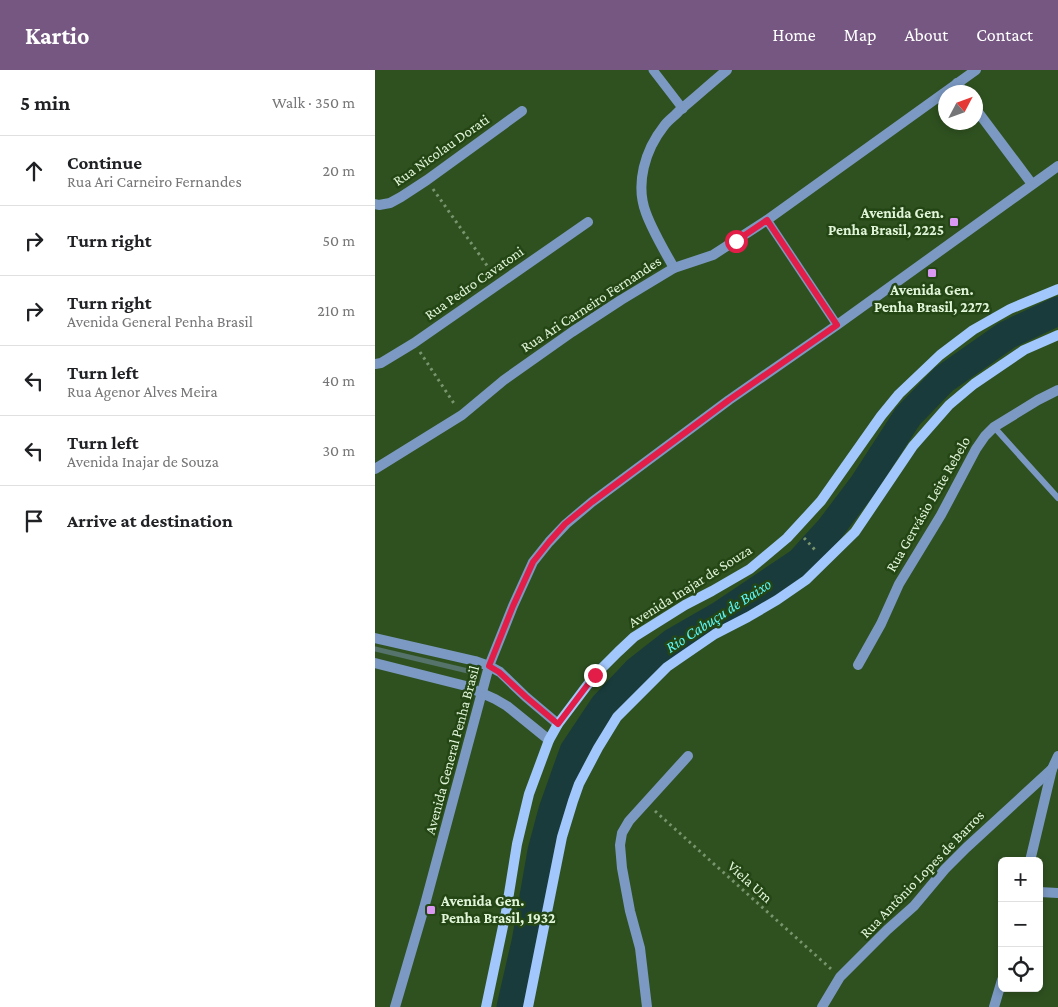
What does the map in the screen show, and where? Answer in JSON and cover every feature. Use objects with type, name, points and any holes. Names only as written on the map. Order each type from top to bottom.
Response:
[{"type":"main road","name":"Avenida Inajar de Souza","points":[[486,1007],[506,912],[517,844],[529,794],[549,740],[558,724],[595,675],[634,637],[685,605],[750,569],[787,538],[821,501],[881,416],[899,394],[940,355],[980,326],[1011,309],[1058,289]]},
{"type":"main road","points":[[529,1007],[562,836],[579,784],[617,717],[667,667],[715,634],[748,618],[806,580],[855,532],[913,446],[949,405],[1000,365],[1024,350],[1058,334]]},
{"type":"street","points":[[653,70],[683,108]]},
{"type":"street","points":[[674,268],[645,212],[641,196],[643,170],[655,139],[665,125],[727,70]]},
{"type":"street","name":"Rua Ari Carneiro Fernandes","points":[[375,469],[462,415],[505,380],[621,300],[674,268],[713,255],[767,220],[976,70]]},
{"type":"street","name":"Rua Nicolau Dorati","points":[[375,204],[389,203],[427,180],[522,111]]},
{"type":"street","points":[[983,119],[1032,184]]},
{"type":"street","name":"Avenida General Penha Brasil","points":[[395,1007],[483,694],[489,666],[533,562],[565,524],[592,502],[713,412],[1058,166]]},
{"type":"street","points":[[767,220],[837,325]]},
{"type":"street","name":"Rua Pedro Cavatoni","points":[[375,364],[381,363],[414,343],[588,222]]},
{"type":"street","name":"Rua Gervásio Leite Rebelo","points":[[858,665],[881,624],[899,584],[941,515],[976,449],[985,436],[994,427],[1058,390]]},
{"type":"street","points":[[375,638],[475,661],[489,666],[499,672],[558,724]]},
{"type":"street","points":[[375,663],[466,686],[507,706],[549,740]]},
{"type":"street","points":[[647,1007],[640,948],[630,911],[622,868],[620,845],[622,832],[629,821],[688,756]]},
{"type":"street","points":[[1032,857],[1052,769],[1058,756]]},
{"type":"street","name":"Rua Antônio Lopes de Barros","points":[[821,1007],[840,977],[914,906],[945,869],[966,848],[1052,769]]},
{"type":"street","points":[[1043,892],[1058,893]]},
{"type":"street","points":[[994,1007],[998,992]]},
{"type":"lane","points":[[994,427],[1058,498]]},
{"type":"path","points":[[427,180],[499,283]]},
{"type":"path","points":[[414,343],[462,415]]},
{"type":"path","points":[[804,537],[817,552]]},
{"type":"path","name":"Viela Um","points":[[645,803],[840,977]]},
{"type":"waterway","name":"Rio Cabuçu de Baixo","points":[[511,1007],[526,942],[542,851],[553,810],[574,751],[604,706],[637,671],[674,642],[721,615],[800,562],[830,529],[864,484],[908,416],[944,379],[1007,335],[1058,311]]},
{"type":"waterway","points":[[375,649],[468,671]]},
{"type":"place","name":"Avenida Gen. Penha Brasil, 2225","points":[[954,222]]},
{"type":"place","name":"Avenida Gen. Penha Brasil, 2272","points":[[932,273]]},
{"type":"place","name":"Avenida Gen. Penha Brasil, 1932","points":[[431,910]]},
{"type":"route","points":[[595,675],[558,724],[499,672],[489,666],[533,562],[565,524],[592,502],[729,400],[837,325],[767,220],[736,241]]}]
